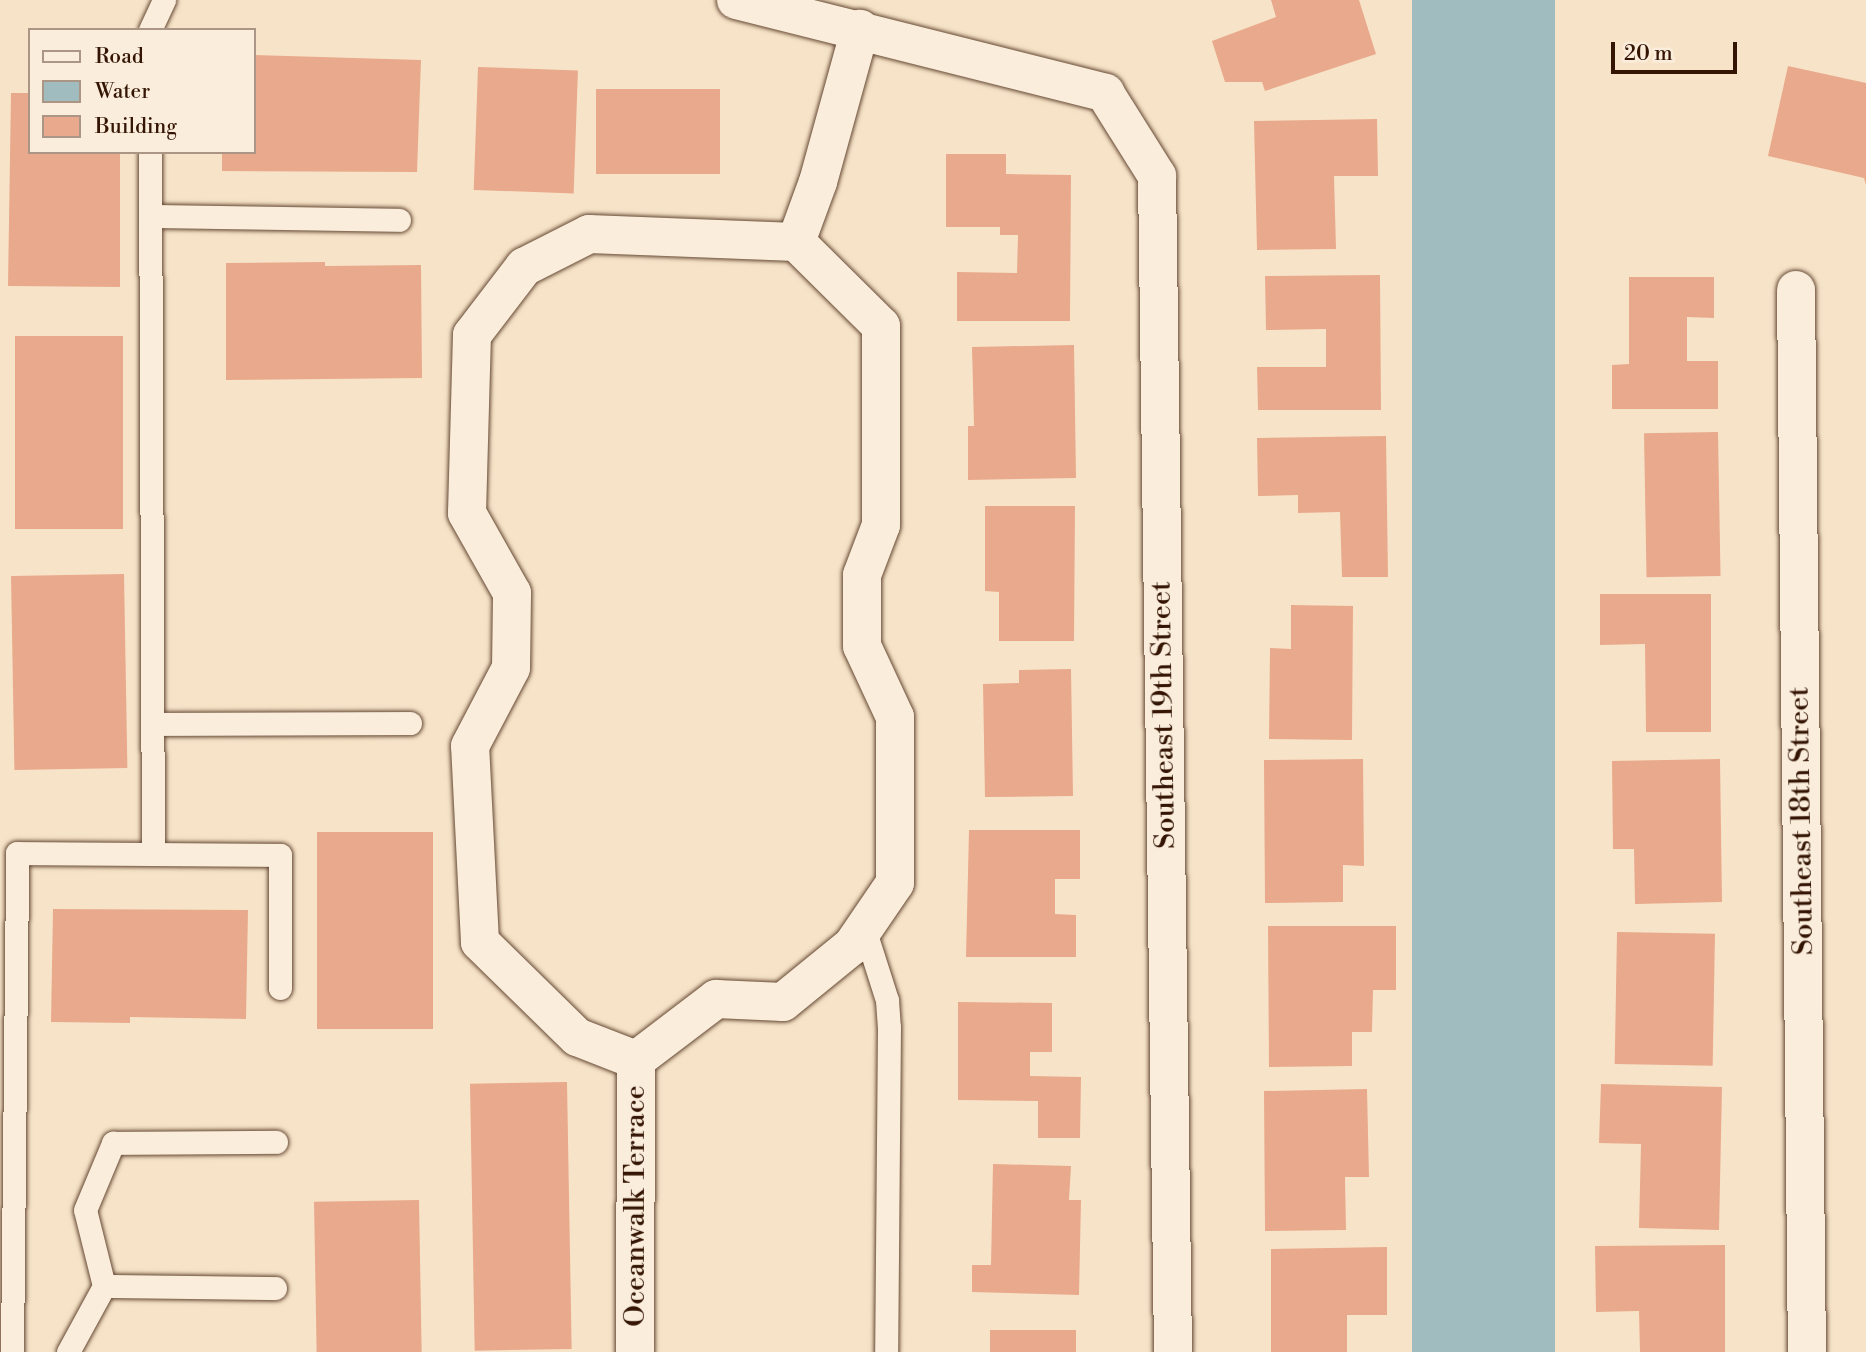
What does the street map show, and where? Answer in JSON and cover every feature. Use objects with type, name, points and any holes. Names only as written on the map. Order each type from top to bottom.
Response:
[{"type":"street","points":[[736,0],[860,29],[818,182],[796,242]]},
{"type":"street","name":"Southeast 19th Street","points":[[860,29],[1105,93],[1157,176],[1173,1352]]},
{"type":"street","points":[[589,234],[796,242],[881,326],[881,525],[862,575],[862,646],[895,717],[895,883],[852,946],[783,1002],[716,999],[636,1059],[577,1037],[480,942],[470,746],[511,668],[512,593],[467,513],[472,335],[524,267],[589,234]]},
{"type":"street","name":"Southeast 18th Street","points":[[1796,290],[1807,1352]]},
{"type":"street","name":"Oceanwalk Terrace","points":[[635,1352],[636,1059]]},
{"type":"lane","points":[[150,28],[150,22],[164,0]]},
{"type":"lane","points":[[150,154],[153,854]]},
{"type":"lane","points":[[150,216],[399,220]]},
{"type":"lane","points":[[152,724],[410,723]]},
{"type":"lane","points":[[12,1352],[17,853],[280,855],[280,988]]},
{"type":"lane","points":[[864,928],[887,1000],[886,1352]]},
{"type":"lane","points":[[68,1352],[104,1286],[85,1209],[113,1143],[276,1142]]},
{"type":"lane","points":[[104,1286],[275,1288]]},
{"type":"water","points":[[1412,0],[1555,0],[1555,1352],[1412,1352]]},
{"type":"building","points":[[1271,0],[1359,0],[1376,54],[1265,91],[1262,82],[1225,82],[1212,41],[1276,17]]},
{"type":"building","points":[[256,55],[421,60],[417,172],[222,171],[222,154],[256,154]]},
{"type":"building","points":[[1788,66],[1866,83],[1866,185],[1864,178],[1768,156]]},
{"type":"building","points":[[478,67],[578,70],[574,193],[474,190]]},
{"type":"building","points":[[596,89],[720,89],[720,174],[596,174]]},
{"type":"building","points":[[11,93],[28,93],[28,154],[120,154],[120,287],[8,286]]},
{"type":"building","points":[[1377,119],[1378,176],[1334,176],[1336,249],[1257,250],[1254,121]]},
{"type":"building","points":[[946,154],[1006,154],[1006,174],[1071,175],[1070,321],[957,321],[957,272],[1017,273],[1018,235],[1000,235],[1000,227],[946,227]]},
{"type":"building","points":[[325,262],[325,266],[421,265],[422,378],[226,380],[226,263]]},
{"type":"building","points":[[1380,275],[1381,410],[1258,410],[1257,367],[1326,367],[1326,329],[1266,330],[1265,276]]},
{"type":"building","points":[[1629,277],[1714,277],[1714,318],[1687,317],[1687,361],[1718,361],[1718,409],[1612,409],[1612,365],[1629,364]]},
{"type":"building","points":[[15,336],[123,336],[123,529],[15,529]]},
{"type":"building","points":[[1074,345],[1076,478],[968,480],[968,426],[974,426],[972,347]]},
{"type":"building","points":[[1718,432],[1721,576],[1647,577],[1644,433]]},
{"type":"building","points":[[1386,436],[1388,577],[1342,577],[1340,512],[1298,513],[1298,495],[1258,496],[1257,438]]},
{"type":"building","points":[[985,506],[1075,506],[1074,641],[999,641],[999,592],[985,591]]},
{"type":"building","points":[[124,574],[127,768],[14,770],[11,576]]},
{"type":"building","points":[[1600,594],[1711,594],[1711,732],[1646,732],[1645,644],[1600,645]]},
{"type":"building","points":[[1291,605],[1353,606],[1352,740],[1269,739],[1270,648],[1291,649]]},
{"type":"building","points":[[1071,669],[1073,796],[985,797],[983,684],[1019,683],[1019,670]]},
{"type":"building","points":[[1363,759],[1364,866],[1343,865],[1343,902],[1265,903],[1264,760]]},
{"type":"building","points":[[1720,759],[1722,902],[1635,904],[1634,849],[1613,849],[1612,761]]},
{"type":"building","points":[[969,830],[1080,830],[1080,879],[1055,879],[1055,914],[1076,915],[1076,957],[966,957]]},
{"type":"building","points":[[317,832],[433,832],[433,1029],[317,1029]]},
{"type":"building","points":[[53,909],[248,910],[246,1019],[130,1017],[130,1023],[51,1022]]},
{"type":"building","points":[[1268,926],[1396,926],[1396,990],[1373,990],[1372,1032],[1352,1032],[1352,1066],[1269,1067]]},
{"type":"building","points":[[1617,932],[1715,934],[1713,1066],[1615,1064]]},
{"type":"building","points":[[958,1002],[1052,1003],[1052,1052],[1030,1052],[1030,1076],[1081,1077],[1080,1138],[1038,1138],[1038,1101],[958,1100]]},
{"type":"building","points":[[567,1082],[572,1349],[475,1351],[470,1084]]},
{"type":"building","points":[[1601,1084],[1722,1087],[1719,1230],[1639,1228],[1641,1144],[1599,1143]]},
{"type":"building","points":[[1367,1089],[1369,1177],[1345,1177],[1346,1230],[1265,1231],[1264,1091]]},
{"type":"building","points":[[993,1164],[1071,1166],[1069,1200],[1081,1200],[1079,1295],[972,1292],[972,1265],[991,1265]]},
{"type":"building","points":[[419,1200],[422,1352],[317,1352],[314,1202]]},
{"type":"building","points":[[1725,1245],[1725,1352],[1640,1352],[1639,1311],[1596,1312],[1595,1246]]},
{"type":"building","points":[[1387,1247],[1387,1315],[1347,1315],[1347,1352],[1271,1352],[1271,1249]]},
{"type":"building","points":[[990,1330],[1076,1330],[1076,1352],[990,1352]]}]
